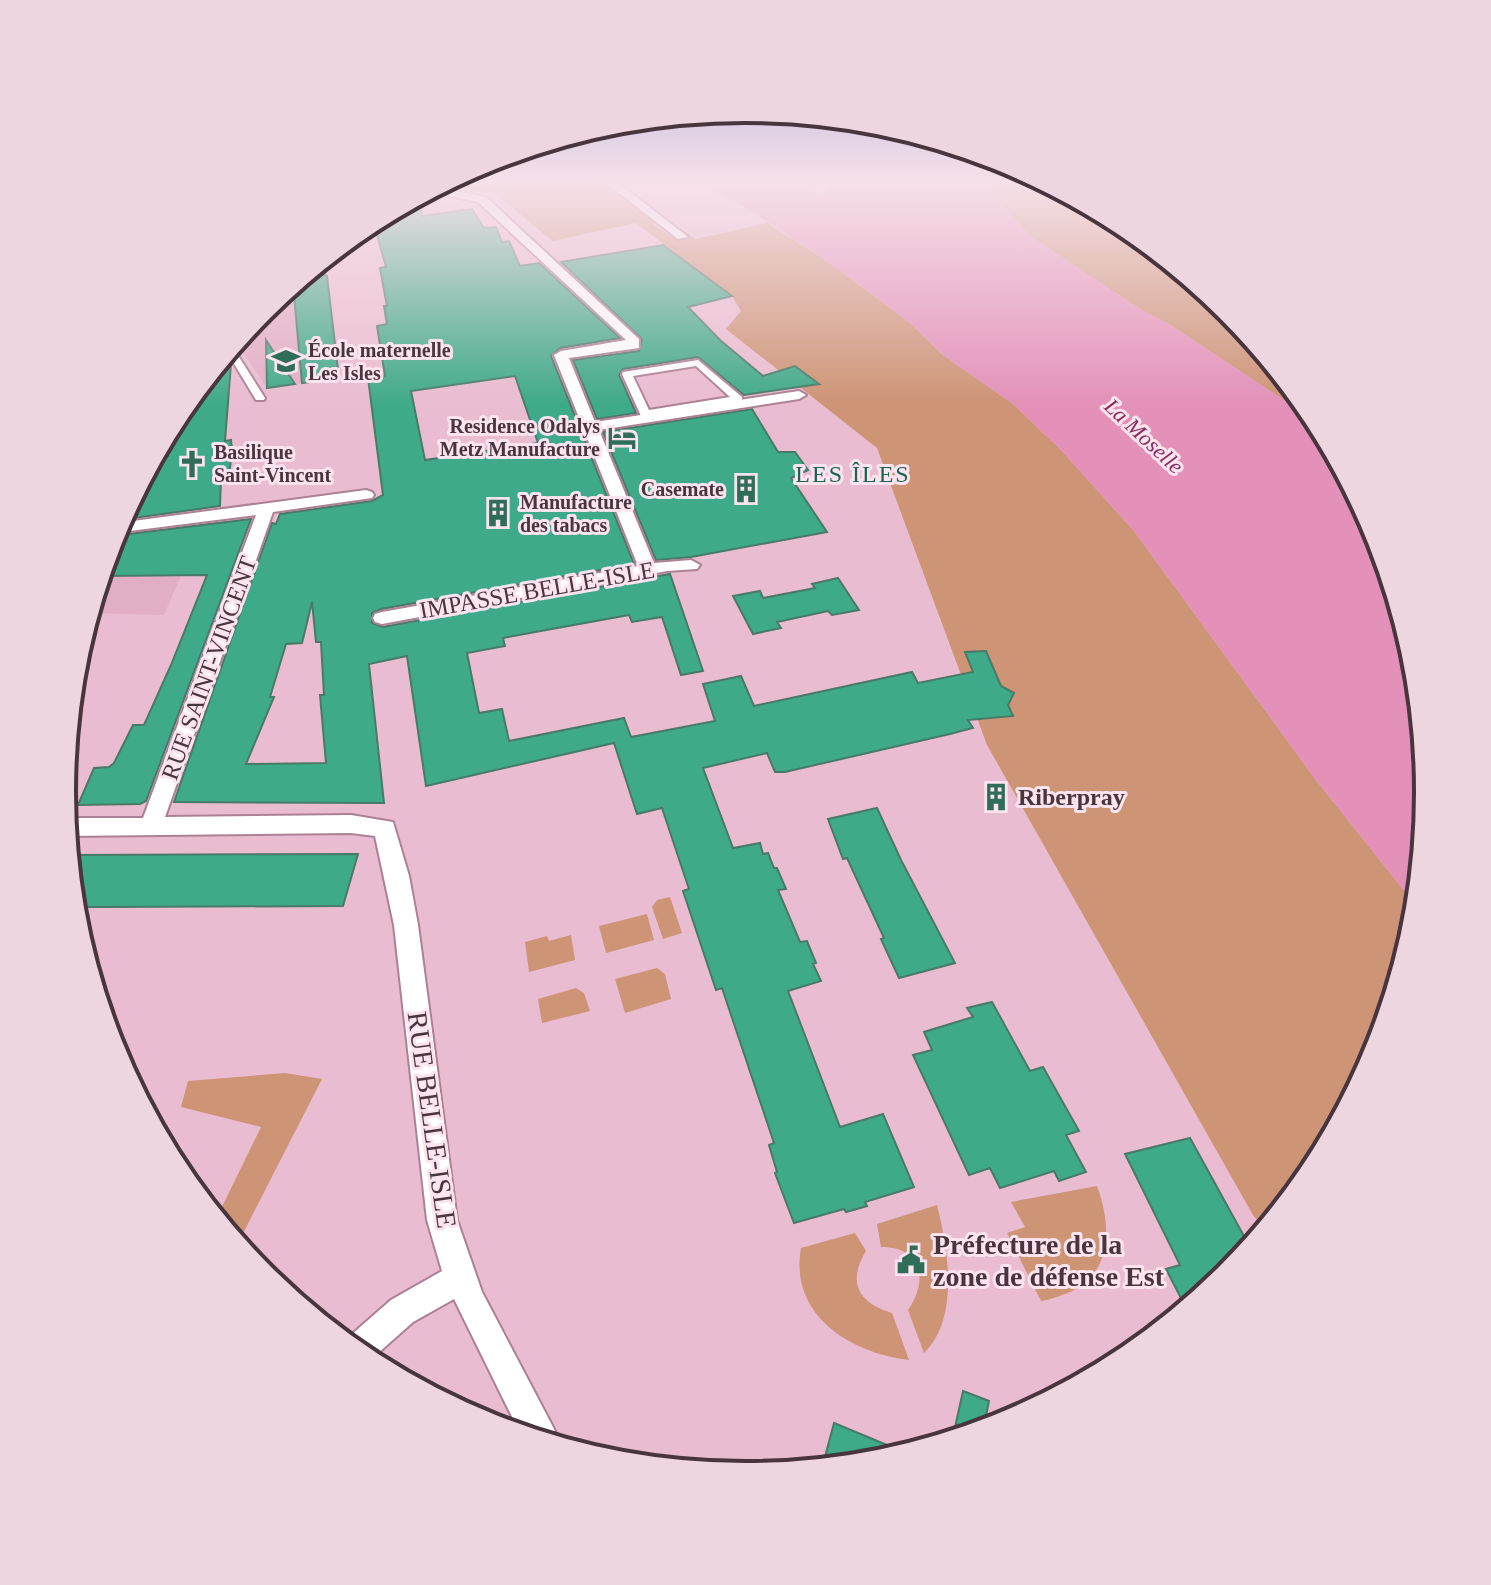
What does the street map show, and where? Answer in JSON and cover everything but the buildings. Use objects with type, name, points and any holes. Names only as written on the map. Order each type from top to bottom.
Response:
[{"type":"street","points":[[543,256],[632,339],[634,345],[561,355],[648,570]]},
{"type":"street","points":[[236,359],[260,398]]},
{"type":"street","points":[[698,363],[738,399],[645,414],[627,374],[698,363]]},
{"type":"street","points":[[590,427],[799,395]]},
{"type":"street","points":[[131,526],[366,495]]},
{"type":"street","name":"RUE SAINT-VINCENT","points":[[151,826],[266,509]]},
{"type":"street","name":"IMPASSE BELLE-ISLE","points":[[382,618],[691,565]]},
{"type":"street","name":"RUE BELLE-ISLE","points":[[151,826],[351,824],[385,828],[402,885],[443,1222],[460,1278],[535,1428]]},
{"type":"street","points":[[77,827],[151,826]]},
{"type":"street","points":[[365,1343],[402,1311],[460,1278]]},
{"type":"shaded area","points":[[679,256],[819,256],[909,322],[943,355],[1013,404],[1061,450],[1134,531],[1316,780],[1407,894],[1392,966],[1379,1008],[1346,1089],[1302,1164],[1259,1222],[987,745],[877,448],[726,329],[741,311],[732,296]]},
{"type":"shaded area","points":[[1060,256],[1146,256],[1219,319],[1249,351],[1291,404],[1167,323],[1143,311]]},
{"type":"shaded area","points":[[323,274],[327,276],[339,378],[267,388],[242,351]]},
{"type":"shaded area","points":[[229,521],[212,561],[187,562],[164,615],[101,613],[129,532]]},
{"type":"shaded area","points":[[670,897],[682,933],[663,939],[652,907],[657,900]]},
{"type":"shaded area","points":[[647,914],[654,940],[606,953],[599,926]]},
{"type":"shaded area","points":[[571,935],[575,960],[529,972],[525,942],[547,936],[549,941]]},
{"type":"shaded area","points":[[657,968],[665,974],[671,999],[625,1013],[615,979]]},
{"type":"shaded area","points":[[576,988],[584,993],[590,1011],[542,1023],[538,999]]},
{"type":"shaded area","points":[[285,1073],[322,1079],[242,1234],[221,1209],[261,1127],[181,1107],[188,1081]]},
{"type":"shaded area","points":[[1097,1186],[1106,1233],[1100,1263],[1081,1286],[1041,1301],[1007,1233],[1025,1227],[1011,1202]]},
{"type":"shaded area","points":[[937,1205],[945,1241],[947,1302],[943,1321],[924,1353],[908,1310],[918,1288],[918,1267],[905,1253],[895,1248],[881,1247],[877,1224]]},
{"type":"shaded area","points":[[855,1233],[866,1251],[857,1272],[859,1290],[871,1303],[892,1313],[909,1360],[866,1349],[846,1339],[814,1311],[805,1293],[800,1272],[801,1248]]},
{"type":"water","name":"La Moselle","points":[[1060,256],[1291,404],[1346,496],[1364,536],[1392,619],[1402,662],[1414,749],[1414,836],[1407,894],[1316,780],[1134,531],[1061,450],[1013,404],[943,355],[909,322],[821,257]]},
{"type":"place","name":"École maternelle Les Isles","points":[[286,361]]},
{"type":"place","name":"Residence Odalys Metz Manufacture","points":[[622,438]]},
{"type":"place","name":"Basilique Saint-Vincent","points":[[192,464]]},
{"type":"place","name":"Casemate","points":[[746,489]]},
{"type":"place","name":"Manufacture des tabacs","points":[[498,513]]},
{"type":"place","name":"Riberpray","points":[[996,797]]},
{"type":"place","name":"Préfecture de la zone de défense Est","points":[[911,1260]]},
{"type":"district","name":"LES ÎLES","points":[[853,474]]}]
